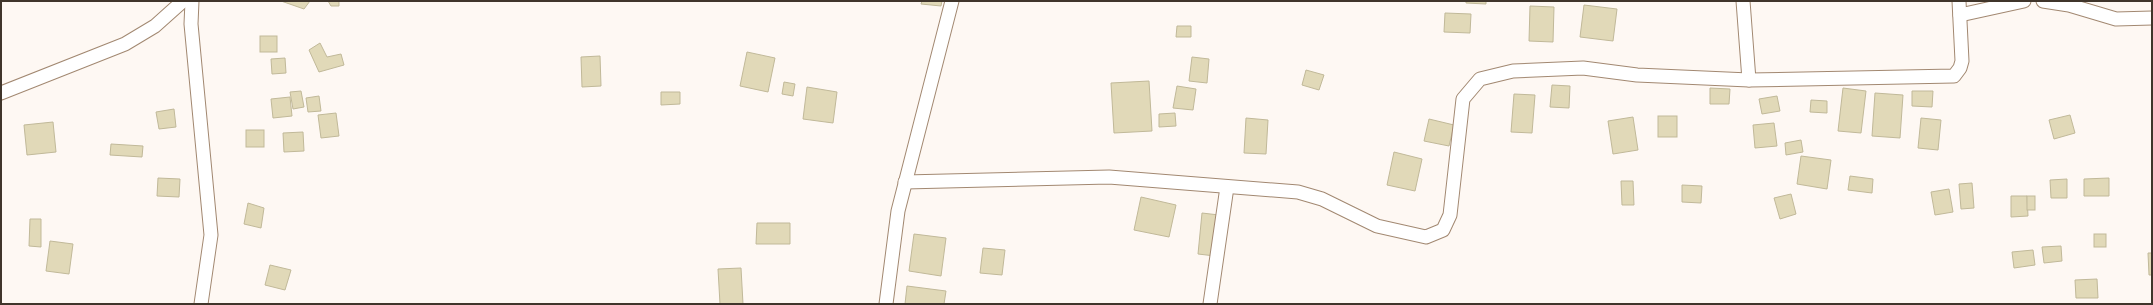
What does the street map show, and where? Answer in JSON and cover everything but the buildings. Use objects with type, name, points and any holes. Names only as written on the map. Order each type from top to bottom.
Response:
[{"type":"street","points":[[1,93],[125,44],[155,26],[182,1]]},
{"type":"street","points":[[192,1],[191,24],[210,235],[201,304]]},
{"type":"street","points":[[886,304],[898,211],[952,1]]},
{"type":"street","points":[[1743,1],[1748,80]]},
{"type":"street","points":[[905,182],[1109,177],[1304,194],[1322,199],[1377,226],[1426,237],[1443,230],[1450,215],[1463,99],[1480,80],[1513,71],[1583,68],[1637,75],[1748,80],[1954,76],[1960,68],[1962,61],[1959,1]]},
{"type":"street","points":[[1960,15],[2024,1]]},
{"type":"street","points":[[2044,1],[2069,5],[2116,19],[2152,18]]},
{"type":"street","points":[[1210,304],[1227,187]]}]
